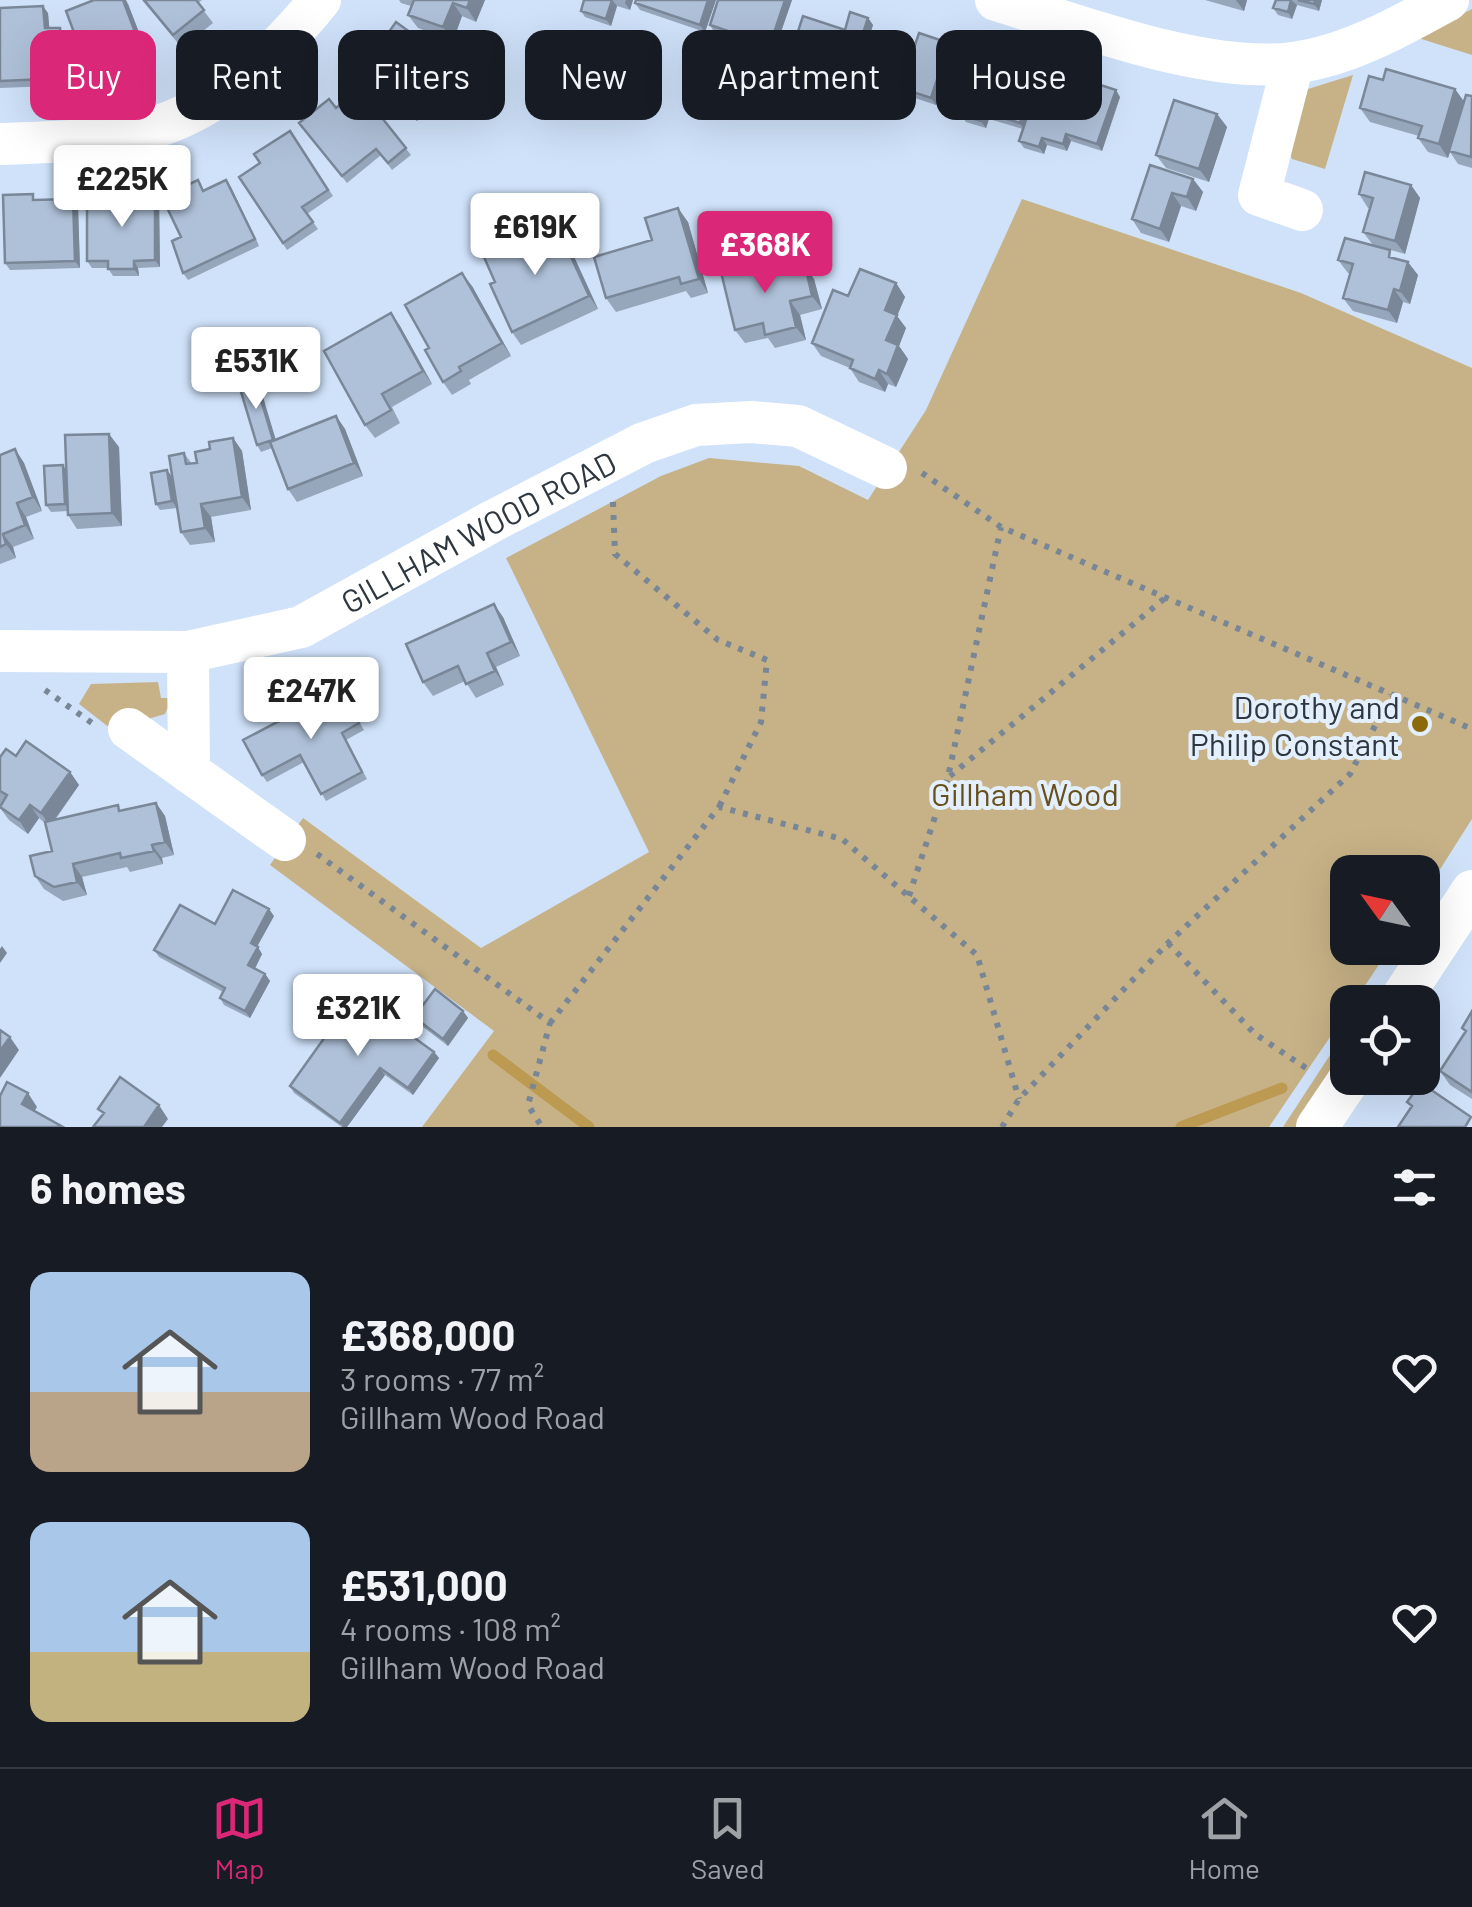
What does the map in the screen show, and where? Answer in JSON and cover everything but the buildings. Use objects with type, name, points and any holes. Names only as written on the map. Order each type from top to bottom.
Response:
[{"type":"street","points":[[0,144],[63,141],[146,130],[214,101],[284,44],[320,0]]},
{"type":"street","points":[[996,0],[1134,43],[1218,61],[1293,63],[1354,46],[1448,0]]},
{"type":"street","points":[[1293,63],[1260,195],[1302,210]]},
{"type":"street","name":"GILLHAM WOOD ROAD","points":[[0,651],[188,652],[302,627],[644,443],[696,426],[751,422],[798,426],[886,468]]},
{"type":"street","points":[[188,652],[189,772]]},
{"type":"street","points":[[129,729],[284,840]]},
{"type":"street","points":[[1410,985],[1472,891]]},
{"type":"street","points":[[1317,1127],[1338,1095]]},
{"type":"path","points":[[542,1127],[528,1105],[550,1023],[719,807],[761,722],[767,660],[718,640],[616,554],[610,461]]},
{"type":"path","points":[[886,468],[915,468],[1001,527],[1472,728]]},
{"type":"path","points":[[908,896],[948,777],[1001,527]]},
{"type":"path","points":[[948,777],[1164,598]]},
{"type":"path","points":[[44,689],[116,740],[129,729]]},
{"type":"path","points":[[1002,1127],[1019,1099],[1168,943],[1350,774],[1391,695]]},
{"type":"path","points":[[719,807],[842,839],[978,956],[1019,1099]]},
{"type":"path","points":[[284,840],[300,842],[550,1023]]},
{"type":"path","points":[[1168,943],[1255,1034],[1330,1076]]},
{"type":"green space","points":[[1470,10],[1472,55],[1415,37]]},
{"type":"green space","points":[[1353,75],[1325,169],[1292,159],[1287,149],[1308,89]]},
{"type":"green space","name":"Gillham Wood","points":[[1022,199],[1301,293],[1472,368],[1472,819],[1440,869],[1440,855],[1330,855],[1330,965],[1379,965],[1365,985],[1330,985],[1330,1037],[1269,1127],[422,1127],[494,1031],[270,865],[303,818],[481,948],[649,852],[506,558],[661,476],[709,458],[799,466],[868,500],[926,410]]},
{"type":"green space","points":[[158,682],[161,698],[172,698],[165,714],[148,719],[129,708],[115,732],[79,704],[91,684]]},
{"type":"green space","points":[[1330,1055],[1330,1079],[1298,1127],[1283,1127]]},
{"type":"waterway","points":[[493,1055],[589,1127]]},
{"type":"waterway","points":[[1181,1127],[1282,1088]]},
{"type":"place","name":"Dorothy and Philip Constant","points":[[1420,724]]}]
